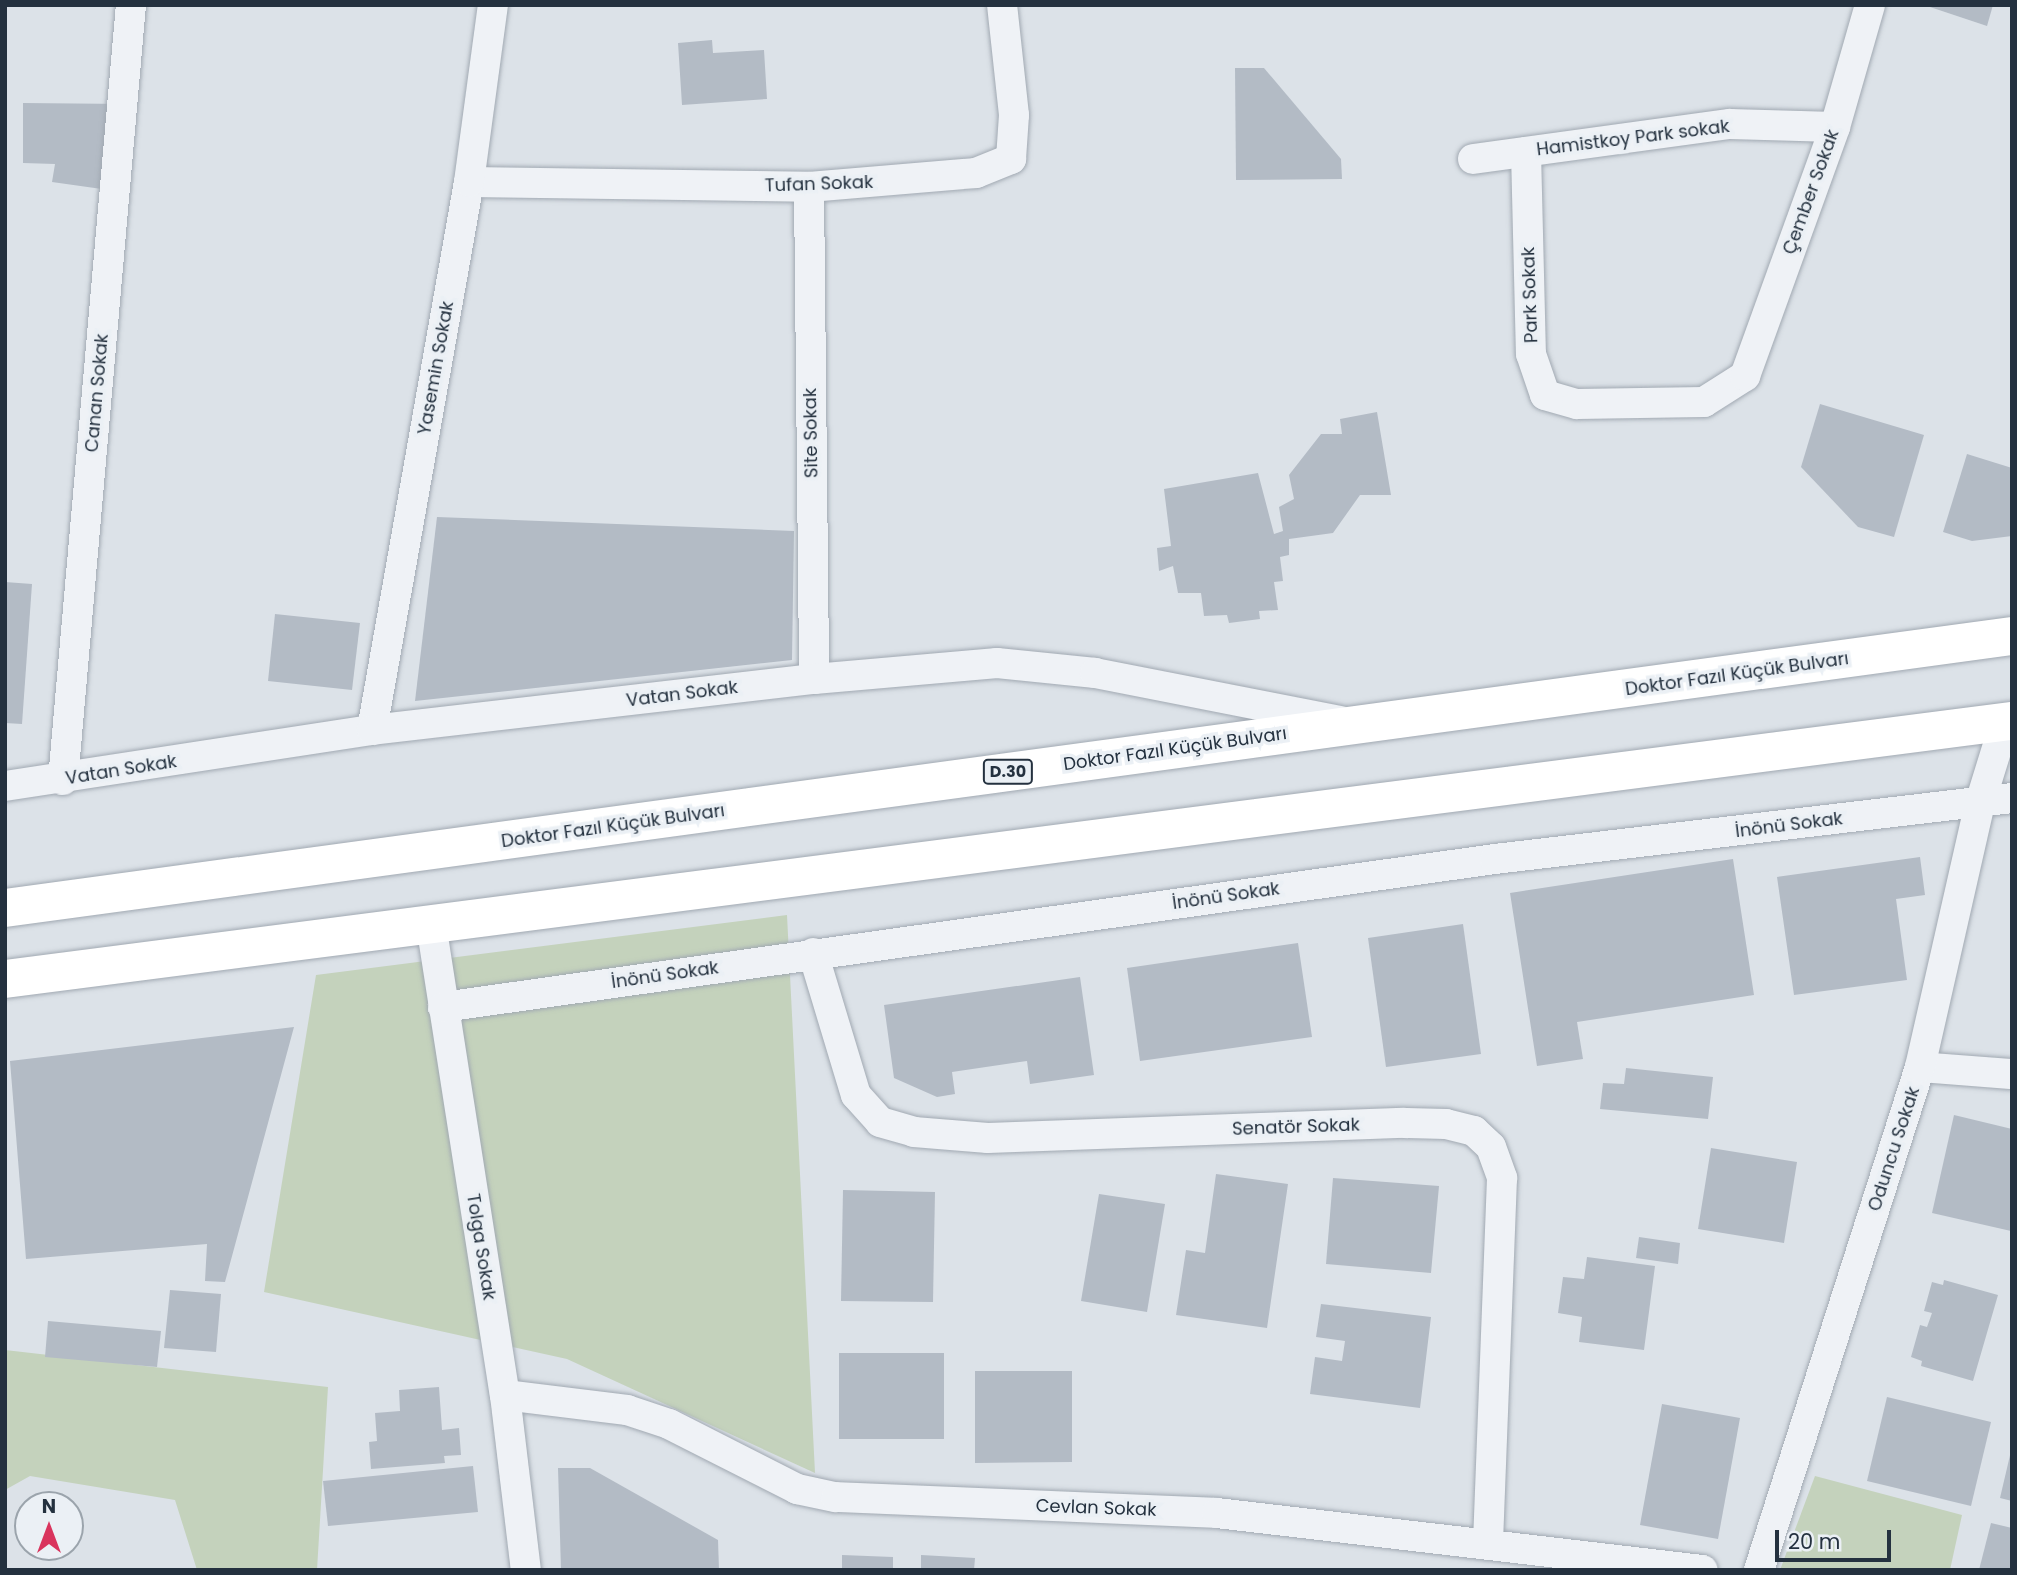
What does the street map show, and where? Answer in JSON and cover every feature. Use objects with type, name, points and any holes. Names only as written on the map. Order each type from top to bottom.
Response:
[{"type":"highway","name":"Doktor Fazıl Küçük Bulvarı","points":[[5,908],[2012,636]]},
{"type":"highway","points":[[5,979],[2008,722]]},
{"type":"street","name":"Canan Sokak","points":[[63,780],[131,5]]},
{"type":"street","name":"Yasemin Sokak","points":[[372,730],[469,182],[493,5]]},
{"type":"street","name":"Tufan Sokak","points":[[469,182],[809,187],[976,173],[1011,159],[1014,115],[1002,5]]},
{"type":"street","name":"Çember Sokak","points":[[1745,376],[1835,127],[1870,5]]},
{"type":"street","name":"Hamistkoy Park sokak","points":[[1473,159],[1730,124],[1835,127]]},
{"type":"street","name":"Park Sokak","points":[[1526,152],[1531,354],[1545,395],[1577,404],[1703,402],[1745,376]]},
{"type":"street","name":"Site Sokak","points":[[809,187],[814,679]]},
{"type":"street","name":"Vatan Sokak","points":[[5,786],[63,780],[372,730],[814,679],[997,663],[1095,673],[1359,724]]},
{"type":"street","name":"Oduncu Sokak","points":[[1759,1570],[1920,1067],[1980,803],[2008,722]]},
{"type":"street","name":"İnönü Sokak","points":[[443,1007],[1495,859],[2012,799]]},
{"type":"street","name":"Tolga Sokak","points":[[431,924],[505,1395],[526,1570]]},
{"type":"street","name":"Senatör Sokak","points":[[813,953],[856,1095],[880,1122],[914,1132],[988,1138],[1404,1122],[1446,1124],[1474,1131],[1491,1147],[1502,1178],[1488,1545]]},
{"type":"street","points":[[1920,1067],[2012,1074]]},
{"type":"street","name":"Cevlan Sokak","points":[[505,1395],[627,1410],[669,1424],[797,1489],[836,1497],[1217,1513],[1703,1570]]},
{"type":"green space","points":[[787,915],[815,1473],[567,1359],[264,1292],[316,975]]},
{"type":"green space","points":[[5,1350],[328,1387],[317,1570],[197,1570],[175,1500],[30,1476],[5,1490]]},
{"type":"green space","points":[[1815,1476],[1962,1515],[1950,1570],[1780,1570]]},
{"type":"building","points":[[1924,5],[1993,5],[1987,26]]},
{"type":"building","points":[[712,40],[713,53],[764,50],[767,99],[682,105],[678,43]]},
{"type":"building","points":[[1235,68],[1264,68],[1341,159],[1342,179],[1236,180]]},
{"type":"building","points":[[23,103],[127,104],[116,191],[52,182],[55,164],[23,163]]},
{"type":"building","points":[[1820,404],[1924,435],[1894,537],[1858,527],[1801,467]]},
{"type":"building","points":[[1377,412],[1391,495],[1360,495],[1333,533],[1289,539],[1289,555],[1280,557],[1283,581],[1274,582],[1278,610],[1259,611],[1260,619],[1229,623],[1227,615],[1204,616],[1201,593],[1178,593],[1173,566],[1159,571],[1157,548],[1171,546],[1164,489],[1258,473],[1274,534],[1283,531],[1279,507],[1294,499],[1289,475],[1321,434],[1342,434],[1340,419]]},
{"type":"building","points":[[1967,454],[2012,468],[2012,536],[1972,541],[1943,532]]},
{"type":"building","points":[[437,517],[794,531],[792,660],[415,701]]},
{"type":"building","points":[[5,582],[32,584],[22,724],[5,723]]},
{"type":"building","points":[[275,614],[360,623],[352,690],[268,681]]},
{"type":"building","points":[[1920,857],[1925,895],[1896,899],[1907,980],[1794,995],[1777,877]]},
{"type":"building","points":[[1733,859],[1754,995],[1577,1022],[1583,1059],[1537,1066],[1510,893]]},
{"type":"building","points":[[1463,924],[1481,1054],[1386,1067],[1368,938]]},
{"type":"building","points":[[1298,943],[1312,1037],[1140,1061],[1127,968]]},
{"type":"building","points":[[1080,977],[1094,1075],[1030,1084],[1027,1061],[952,1072],[955,1094],[937,1097],[894,1078],[884,1005]]},
{"type":"building","points":[[294,1027],[225,1282],[205,1281],[207,1244],[26,1259],[10,1061]]},
{"type":"building","points":[[1626,1068],[1713,1077],[1708,1119],[1600,1109],[1603,1083],[1624,1084]]},
{"type":"building","points":[[1954,1115],[2012,1129],[2011,1231],[1932,1213]]},
{"type":"building","points":[[1711,1148],[1797,1162],[1784,1243],[1698,1229]]},
{"type":"building","points":[[1216,1174],[1288,1184],[1267,1328],[1176,1315],[1186,1250],[1205,1253]]},
{"type":"building","points":[[1333,1178],[1439,1186],[1431,1273],[1326,1264]]},
{"type":"building","points":[[843,1190],[935,1192],[933,1302],[841,1301]]},
{"type":"building","points":[[1099,1194],[1165,1204],[1147,1312],[1081,1301]]},
{"type":"building","points":[[1639,1237],[1680,1243],[1678,1264],[1636,1258]]},
{"type":"building","points":[[1587,1257],[1655,1266],[1644,1350],[1579,1342],[1582,1317],[1558,1313],[1563,1277],[1584,1279]]},
{"type":"building","points":[[1944,1280],[1998,1295],[1973,1381],[1921,1366],[1922,1361],[1911,1357],[1920,1325],[1927,1327],[1932,1313],[1924,1311],[1932,1282],[1943,1285]]},
{"type":"building","points":[[170,1290],[221,1294],[216,1352],[164,1348]]},
{"type":"building","points":[[1321,1304],[1431,1317],[1420,1408],[1310,1394],[1315,1357],[1342,1361],[1345,1341],[1316,1337]]},
{"type":"building","points":[[48,1321],[161,1331],[157,1367],[45,1357]]},
{"type":"building","points":[[839,1353],[944,1353],[944,1439],[839,1439]]},
{"type":"building","points":[[975,1371],[1072,1371],[1072,1462],[975,1463]]},
{"type":"building","points":[[439,1387],[442,1430],[459,1428],[461,1455],[444,1456],[445,1463],[371,1469],[369,1442],[377,1441],[375,1413],[400,1411],[399,1390]]},
{"type":"building","points":[[1887,1397],[1991,1422],[1971,1506],[1867,1481]]},
{"type":"building","points":[[1662,1404],[1740,1418],[1718,1539],[1640,1525]]},
{"type":"building","points":[[2012,1451],[2012,1501],[2000,1498]]},
{"type":"building","points":[[473,1466],[478,1512],[328,1526],[323,1481]]},
{"type":"building","points":[[558,1468],[590,1468],[718,1540],[719,1570],[561,1570]]},
{"type":"building","points":[[1991,1523],[2012,1528],[2012,1570],[1979,1570]]},
{"type":"building","points":[[842,1555],[893,1557],[893,1570],[842,1570]]},
{"type":"building","points":[[921,1555],[975,1558],[974,1570],[921,1570]]}]
